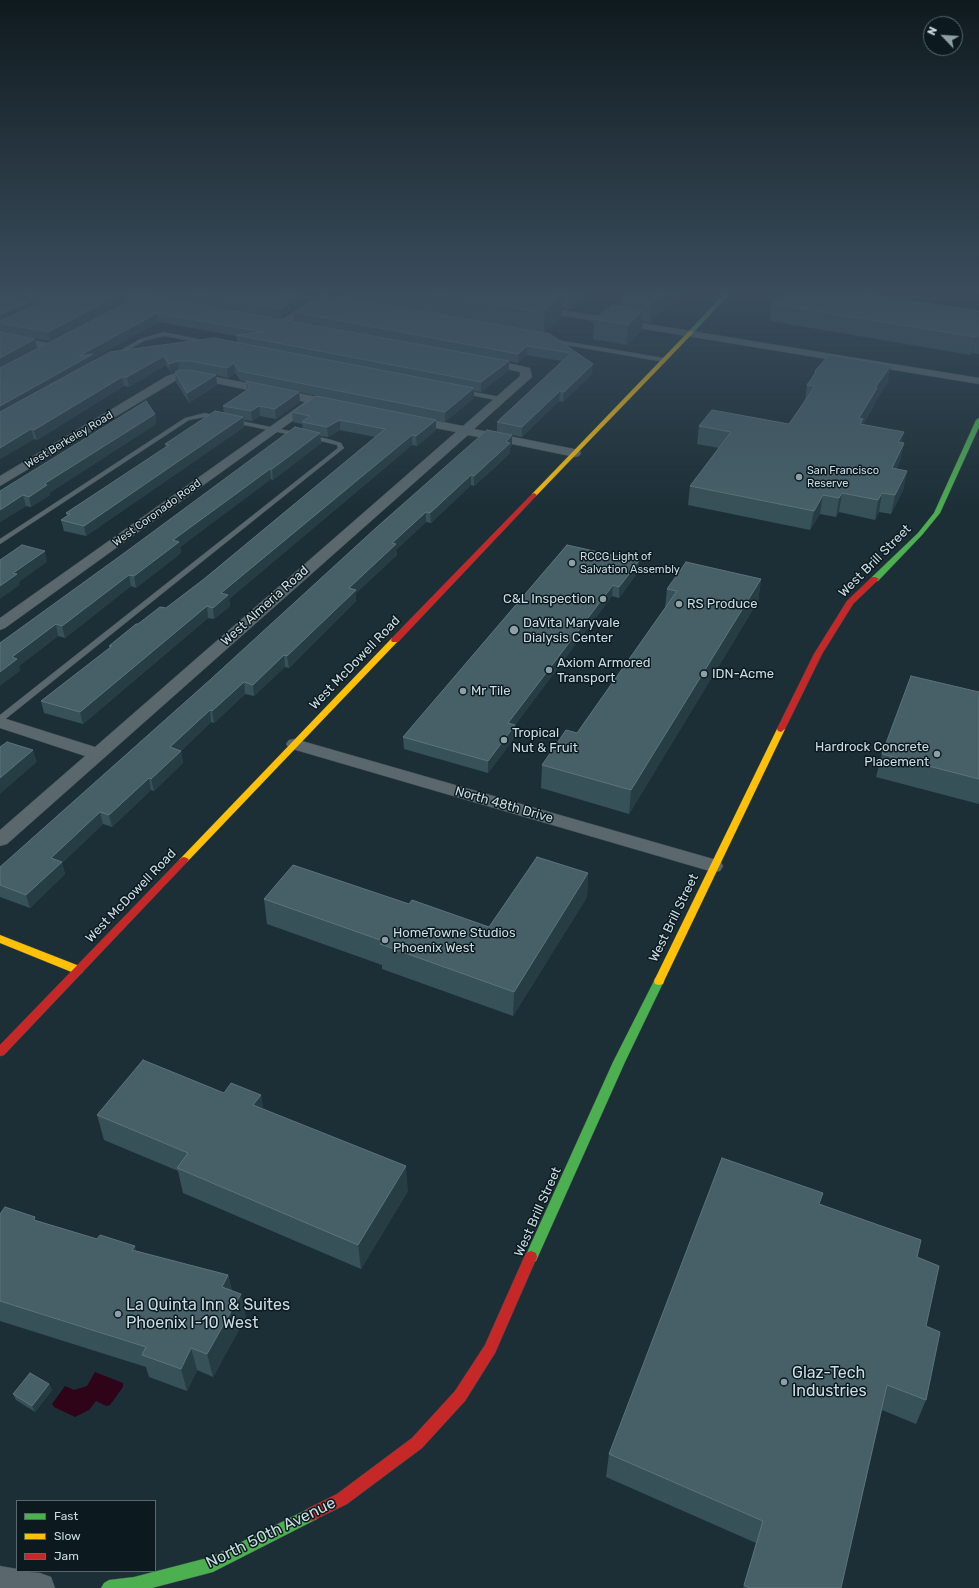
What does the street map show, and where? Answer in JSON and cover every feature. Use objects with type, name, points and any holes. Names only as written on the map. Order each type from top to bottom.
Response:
[{"type":"street","name":"West Almeria Road","points":[[0,840],[526,377],[526,370],[508,366]]},
{"type":"street","name":"West McDowell Road","points":[[0,1052],[658,366]]},
{"type":"street","points":[[885,366],[979,381]]},
{"type":"street","name":"West Berkeley Road","points":[[0,482],[171,378],[179,375],[191,375],[314,400]]},
{"type":"street","points":[[314,400],[345,407]]},
{"type":"street","name":"West Coronado Road","points":[[0,625],[314,400]]},
{"type":"street","points":[[400,418],[575,453]]},
{"type":"street","name":"West Brill Street","points":[[417,1443],[460,1396],[490,1349],[619,1062],[713,866],[818,654],[850,603],[920,534],[937,513],[979,420]]},
{"type":"street","points":[[0,720],[98,754]]},
{"type":"street","name":"North 48th Drive","points":[[296,744],[713,866]]},
{"type":"street","points":[[0,939],[78,970]]},
{"type":"street","name":"North 50th Avenue","points":[[109,1588],[134,1585],[212,1564],[342,1499],[417,1443]]},
{"type":"street","points":[[0,1581],[40,1588]]},
{"type":"lane","points":[[459,391],[500,399]]},
{"type":"lane","points":[[0,542],[187,419],[205,415],[326,440],[339,444],[342,448],[0,720]]},
{"type":"shaded area","points":[[95,1372],[123,1383],[123,1387],[110,1405],[106,1406],[96,1401],[89,1410],[75,1417],[54,1407],[52,1404],[65,1386],[74,1390],[87,1386]]},
{"type":"building","points":[[4,366],[71,366],[0,406],[0,368]]},
{"type":"building","points":[[84,366],[146,366],[127,377],[122,377],[34,430],[31,429],[0,448],[0,412]]},
{"type":"building","points":[[217,366],[230,366],[227,368]]},
{"type":"building","points":[[236,366],[360,366],[474,388],[445,412],[239,371]]},
{"type":"building","points":[[398,366],[502,366],[481,382]]},
{"type":"building","points":[[557,366],[591,366],[564,392],[560,391],[522,427],[497,422]]},
{"type":"building","points":[[819,366],[890,366],[875,388],[877,388],[859,418],[863,419],[860,424],[904,432],[898,442],[904,443],[892,468],[907,471],[895,495],[882,493],[878,500],[842,493],[839,498],[823,495],[814,511],[690,486],[731,432],[699,426],[712,410],[789,424],[815,386],[807,385],[816,372],[815,371]]},
{"type":"building","points":[[179,370],[189,370],[216,375],[187,393],[175,372]]},
{"type":"building","points":[[246,381],[299,392],[275,409],[259,406],[251,411],[223,406],[250,388]]},
{"type":"building","points":[[316,396],[436,420],[416,436],[412,435],[221,593],[228,595],[213,608],[207,606],[80,712],[41,701],[112,646],[109,646],[136,624],[160,607],[166,608],[204,579],[385,429],[340,420],[327,427],[302,422],[310,416],[292,412]]},
{"type":"building","points":[[146,401],[155,414],[44,484],[47,485],[29,497],[23,495],[0,510],[0,491]]},
{"type":"building","points":[[215,411],[243,417],[84,526],[61,520],[70,514],[66,513],[169,445],[165,444]]},
{"type":"building","points":[[295,427],[320,433],[173,540],[179,542],[134,576],[129,575],[62,626],[56,624],[12,657],[17,659],[0,672],[0,643]]},
{"type":"building","points":[[487,430],[512,435],[506,442],[510,443],[474,476],[471,475],[430,513],[426,512],[392,543],[396,544],[349,588],[356,590],[287,656],[284,655],[253,685],[244,682],[212,711],[210,710],[170,747],[181,751],[151,779],[149,778],[109,815],[100,812],[51,858],[62,862],[26,895],[0,885],[0,867],[211,679],[377,527]]},
{"type":"building","points":[[22,545],[45,551],[13,573],[17,574],[0,586],[0,560]]},
{"type":"building","points":[[567,545],[639,561],[619,587],[613,585],[508,723],[515,725],[488,761],[403,737]]},
{"type":"building","points":[[686,562],[761,579],[631,790],[542,765],[566,730],[577,733],[677,591],[667,589]]},
{"type":"building","name":"Hardrock Concrete Placement","points":[[911,676],[979,692],[979,779],[882,754]]},
{"type":"building","points":[[7,742],[33,750],[0,778],[0,747]]},
{"type":"building","points":[[537,857],[588,873],[514,992],[380,944],[383,941],[264,899],[293,865],[409,904],[412,900],[489,927]]},
{"type":"building","points":[[143,1060],[224,1093],[231,1083],[261,1095],[253,1105],[406,1166],[358,1245],[177,1168],[188,1153],[97,1115]]},
{"type":"building","name":"Glaz-Tech Industries","points":[[722,1158],[823,1193],[819,1204],[921,1240],[917,1257],[939,1266],[926,1326],[940,1332],[926,1400],[887,1385],[841,1588],[750,1588],[744,1585],[763,1521],[609,1454]]},
{"type":"building","name":"La Quinta Inn & Suites Phoenix I-10 West","points":[[5,1207],[35,1217],[34,1220],[97,1239],[100,1235],[135,1246],[132,1250],[228,1275],[222,1287],[241,1294],[207,1354],[191,1348],[181,1369],[142,1355],[146,1347],[0,1301],[0,1214]]},
{"type":"building","points":[[30,1373],[49,1384],[32,1406],[13,1394]]},
{"type":"traffic: fast","points":[[875,579],[920,534],[937,513],[979,420]]},
{"type":"traffic: fast","points":[[531,1257],[619,1062],[659,981]]},
{"type":"traffic: fast","points":[[109,1588],[134,1585],[213,1564],[312,1514]]},
{"type":"traffic: slow","points":[[534,495],[658,366]]},
{"type":"traffic: slow","points":[[184,860],[395,640]]},
{"type":"traffic: slow","points":[[659,981],[781,729]]},
{"type":"traffic: slow","points":[[0,939],[78,970]]},
{"type":"traffic: jam","points":[[395,640],[534,495]]},
{"type":"traffic: jam","points":[[781,729],[818,654],[850,603],[875,579]]},
{"type":"traffic: jam","points":[[0,1052],[184,860]]},
{"type":"traffic: jam","points":[[312,1514],[342,1499],[417,1443],[460,1396],[490,1349],[531,1257]]},
{"type":"place","name":"San Francisco Reserve","points":[[799,477]]},
{"type":"place","name":"RCCG Light of Salvation Assembly","points":[[572,563]]},
{"type":"place","name":"C&L Inspection","points":[[603,599]]},
{"type":"place","name":"RS Produce","points":[[679,604]]},
{"type":"place","name":"DaVita Maryvale Dialysis Center","points":[[514,630]]},
{"type":"place","name":"Axiom Armored Transport","points":[[549,670]]},
{"type":"place","name":"IDN-Acme","points":[[704,674]]},
{"type":"place","name":"Mr Tile","points":[[463,691]]},
{"type":"place","name":"Tropical Nut & Fruit","points":[[504,740]]},
{"type":"place","name":"Hardrock Concrete Placement","points":[[937,754]]},
{"type":"place","name":"HomeTowne Studios Phoenix West","points":[[385,940]]},
{"type":"place","name":"La Quinta Inn & Suites Phoenix I-10 West","points":[[118,1314]]},
{"type":"place","name":"Glaz-Tech Industries","points":[[784,1382]]}]
